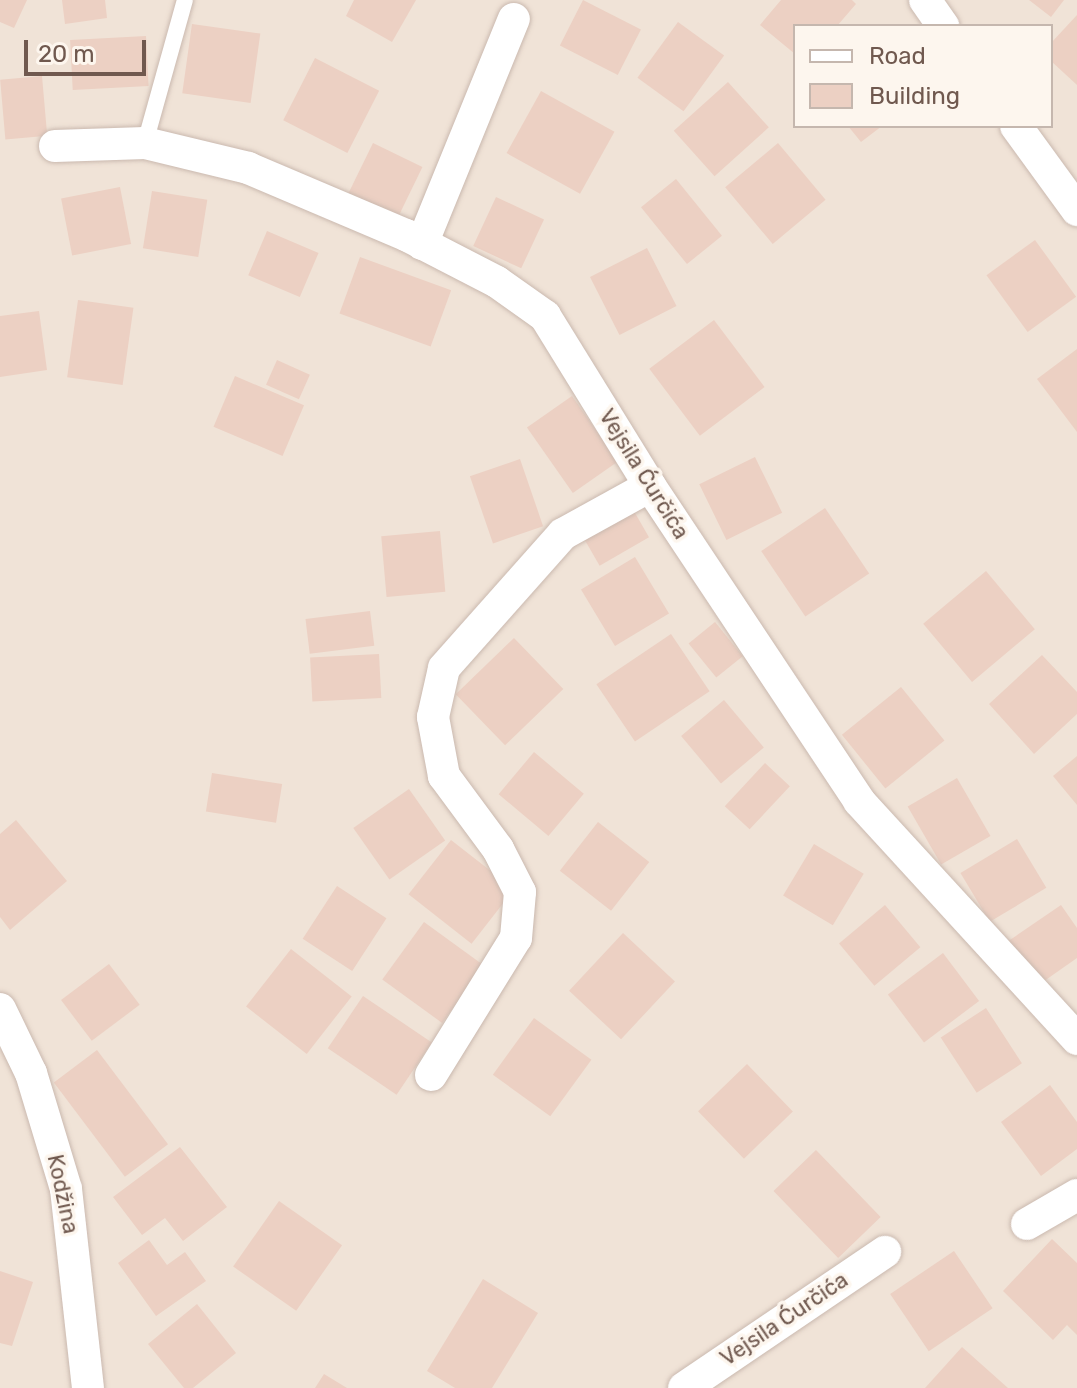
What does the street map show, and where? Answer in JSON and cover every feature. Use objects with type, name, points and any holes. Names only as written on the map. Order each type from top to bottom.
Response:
[{"type":"street","points":[[925,0],[942,24]]},
{"type":"street","points":[[422,244],[514,19]]},
{"type":"street","points":[[1017,128],[1077,210]]},
{"type":"street","name":"Vejsila Ćurčića","points":[[55,146],[145,143],[248,168],[422,244],[497,282],[545,316],[650,486],[859,801],[1077,1039]]},
{"type":"street","points":[[431,1075],[516,938],[520,892],[498,849],[444,776],[433,717],[444,668],[563,534],[650,486]]},
{"type":"street","name":"Kodžina","points":[[0,1009],[31,1073],[66,1189],[88,1388]]},
{"type":"street","points":[[1027,1224],[1077,1195]]},
{"type":"street","name":"Vejsila Ćurčića","points":[[684,1388],[885,1252]]},
{"type":"lane","points":[[145,143],[185,0]]},
{"type":"shaded area","points":[[0,0],[1077,0],[1077,1388],[0,1388]]},
{"type":"building","points":[[0,0],[27,0],[14,28],[0,22]]},
{"type":"building","points":[[62,0],[105,0],[107,18],[65,24]]},
{"type":"building","points":[[354,0],[416,0],[392,42],[346,16]]},
{"type":"building","points":[[583,0],[641,30],[618,75],[560,45]]},
{"type":"building","points":[[781,0],[852,0],[856,4],[839,24],[793,24],[793,52],[760,25]]},
{"type":"building","points":[[1029,0],[1064,0],[1051,17]]},
{"type":"building","points":[[1077,15],[1077,85],[1053,63],[1053,41]]},
{"type":"building","points":[[678,22],[724,56],[684,111],[637,78]]},
{"type":"building","points":[[192,24],[260,34],[251,103],[182,93]]},
{"type":"building","points":[[146,36],[149,86],[73,90],[70,40]]},
{"type":"building","points":[[315,58],[379,91],[347,153],[283,120]]},
{"type":"building","points":[[42,76],[47,136],[5,139],[0,80]]},
{"type":"building","points":[[728,82],[769,127],[715,176],[674,131]]},
{"type":"building","points":[[541,91],[614,132],[580,194],[507,153]]},
{"type":"building","points":[[850,128],[879,128],[861,142]]},
{"type":"building","points":[[373,143],[422,167],[398,217],[348,193]]},
{"type":"building","points":[[778,143],[826,200],[773,244],[725,187]]},
{"type":"building","points":[[676,179],[722,236],[687,264],[641,207]]},
{"type":"building","points":[[120,187],[131,244],[72,255],[61,198]]},
{"type":"building","points":[[152,191],[207,200],[198,257],[143,248]]},
{"type":"building","points":[[496,197],[544,219],[521,268],[473,246]]},
{"type":"building","points":[[267,231],[319,253],[300,297],[248,275]]},
{"type":"building","points":[[1035,240],[1076,297],[1028,332],[986,275]]},
{"type":"building","points":[[647,248],[677,306],[619,335],[590,277]]},
{"type":"building","points":[[360,257],[451,290],[431,347],[339,313]]},
{"type":"building","points":[[78,300],[133,308],[123,385],[67,377]]},
{"type":"building","points":[[39,311],[47,370],[0,377],[0,316]]},
{"type":"building","points":[[714,320],[765,387],[700,436],[649,369]]},
{"type":"building","points":[[1077,349],[1077,432],[1037,379]]},
{"type":"building","points":[[277,360],[310,375],[299,399],[266,385]]},
{"type":"building","points":[[235,376],[304,405],[283,456],[214,427]]},
{"type":"building","points":[[572,396],[618,462],[573,493],[527,428]]},
{"type":"building","points":[[755,457],[782,513],[726,540],[699,484]]},
{"type":"building","points":[[520,459],[543,526],[493,543],[470,476]]},
{"type":"building","points":[[631,506],[649,537],[600,566],[582,534]]},
{"type":"building","points":[[825,508],[869,573],[805,617],[761,551]]},
{"type":"building","points":[[440,531],[445,592],[387,597],[381,536]]},
{"type":"building","points":[[635,557],[669,614],[615,646],[581,589]]},
{"type":"building","points":[[986,571],[1035,629],[972,682],[923,624]]},
{"type":"building","points":[[370,611],[374,646],[310,654],[305,619]]},
{"type":"building","points":[[715,622],[743,656],[716,678],[689,643]]},
{"type":"building","points":[[671,634],[710,691],[635,742],[596,684]]},
{"type":"building","points":[[514,638],[563,689],[505,745],[456,694]]},
{"type":"building","points":[[379,654],[381,698],[312,702],[310,658]]},
{"type":"building","points":[[1042,655],[1077,692],[1077,714],[1034,754],[989,704]]},
{"type":"building","points":[[901,687],[944,741],[885,788],[842,735]]},
{"type":"building","points":[[724,700],[764,747],[721,783],[681,736]]},
{"type":"building","points":[[534,752],[584,794],[548,836],[499,794]]},
{"type":"building","points":[[1077,756],[1077,805],[1053,776]]},
{"type":"building","points":[[765,763],[790,786],[750,829],[725,806]]},
{"type":"building","points":[[212,773],[282,784],[276,823],[206,812]]},
{"type":"building","points":[[957,778],[990,836],[941,865],[908,807]]},
{"type":"building","points":[[409,789],[445,841],[389,880],[353,828]]},
{"type":"building","points":[[16,820],[67,881],[10,930],[0,917],[0,834]]},
{"type":"building","points":[[598,822],[649,862],[611,911],[560,871]]},
{"type":"building","points":[[1017,839],[1046,888],[990,922],[960,873]]},
{"type":"building","points":[[451,840],[514,889],[472,944],[409,894]]},
{"type":"building","points":[[814,844],[864,874],[833,925],[783,895]]},
{"type":"building","points":[[337,886],[386,918],[352,971],[303,939]]},
{"type":"building","points":[[885,905],[920,947],[874,986],[839,944]]},
{"type":"building","points":[[1061,905],[1077,928],[1077,958],[1037,986],[1007,942]]},
{"type":"building","points":[[424,922],[484,965],[442,1023],[382,979]]},
{"type":"building","points":[[623,933],[675,981],[621,1039],[569,991]]},
{"type":"building","points":[[291,949],[352,996],[307,1054],[246,1007]]},
{"type":"building","points":[[943,953],[979,1001],[924,1042],[888,995]]},
{"type":"building","points":[[109,964],[140,1005],[92,1041],[61,1000]]},
{"type":"building","points":[[363,996],[432,1042],[397,1095],[328,1048]]},
{"type":"building","points":[[986,1008],[1022,1063],[977,1093],[941,1037]]},
{"type":"building","points":[[534,1018],[591,1060],[550,1116],[493,1075]]},
{"type":"building","points":[[97,1050],[168,1144],[125,1177],[54,1082]]},
{"type":"building","points":[[747,1064],[793,1111],[744,1159],[698,1111]]},
{"type":"building","points":[[1050,1085],[1077,1122],[1077,1149],[1041,1176],[1001,1122]]},
{"type":"building","points":[[180,1147],[227,1207],[183,1241],[165,1218],[142,1235],[113,1197]]},
{"type":"building","points":[[816,1150],[881,1217],[838,1258],[774,1191]]},
{"type":"building","points":[[279,1201],[342,1245],[296,1311],[233,1267]]},
{"type":"building","points":[[1052,1239],[1077,1263],[1077,1335],[1067,1325],[1053,1340],[1003,1291]]},
{"type":"building","points":[[149,1240],[167,1265],[185,1252],[206,1281],[156,1316],[118,1263]]},
{"type":"building","points":[[954,1251],[993,1308],[929,1351],[890,1294]]},
{"type":"building","points":[[0,1271],[33,1282],[12,1346],[0,1343]]},
{"type":"building","points":[[483,1279],[538,1313],[492,1388],[455,1388],[427,1371]]},
{"type":"building","points":[[197,1304],[236,1353],[193,1388],[184,1388],[148,1344]]},
{"type":"building","points":[[962,1347],[1008,1388],[925,1388]]},
{"type":"building","points":[[324,1374],[347,1388],[315,1388]]}]
